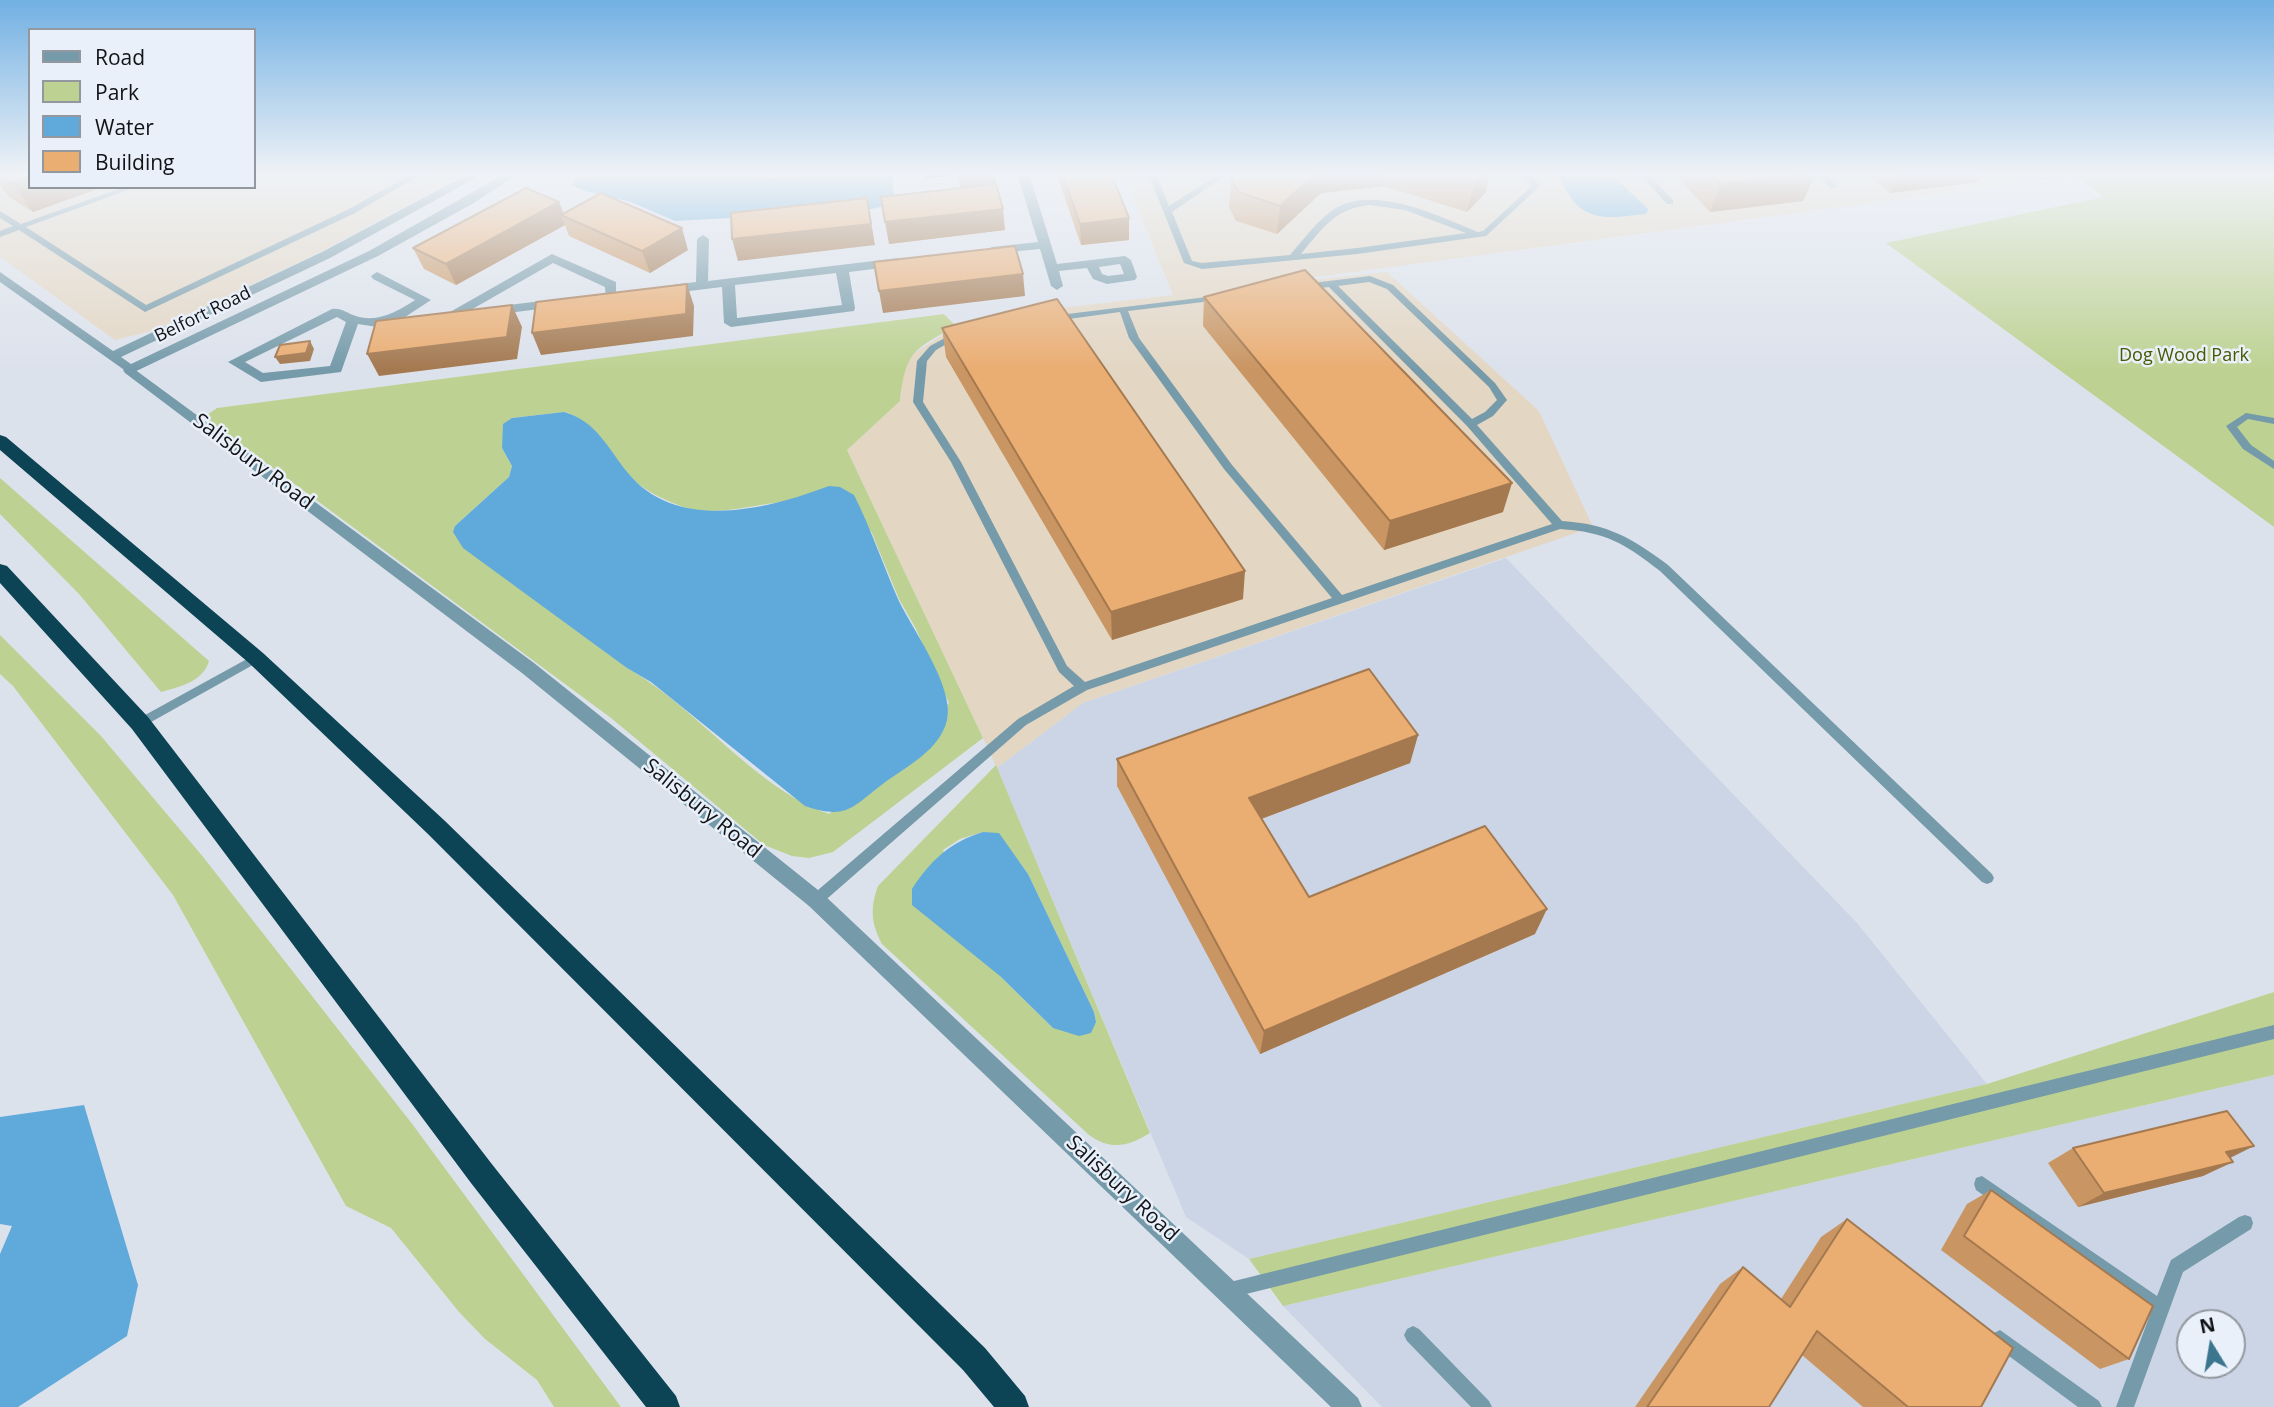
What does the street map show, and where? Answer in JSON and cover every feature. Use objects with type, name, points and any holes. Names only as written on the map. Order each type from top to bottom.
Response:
[{"type":"highway","points":[[0,441],[256,658],[447,837],[974,1359],[1014,1407]]},
{"type":"highway","points":[[0,571],[140,723],[481,1173],[665,1407]]},
{"type":"street","name":"Belfort Road","points":[[111,357],[356,239]]},
{"type":"street","name":"Belfort Road","points":[[130,370],[398,239]]},
{"type":"street","points":[[702,286],[703,239]]},
{"type":"street","points":[[1042,239],[1057,286]]},
{"type":"street","points":[[977,253],[1044,245]]},
{"type":"street","points":[[437,318],[552,258],[612,285],[611,297]]},
{"type":"street","points":[[650,292],[909,261]]},
{"type":"street","points":[[1052,268],[1091,264]]},
{"type":"street","points":[[728,283],[731,323],[849,308],[842,269]]},
{"type":"street","name":"Salisbury Road","points":[[0,276],[528,668],[816,900],[1230,1290],[1349,1407]]},
{"type":"street","points":[[377,276],[425,300],[384,324]]},
{"type":"street","points":[[353,320],[336,369],[261,378],[235,362],[337,312],[353,320],[384,324],[571,302]]},
{"type":"lane","points":[[35,239],[145,309],[294,239]]},
{"type":"lane","points":[[1179,239],[1188,262],[1202,266],[1447,239]]},
{"type":"lane","points":[[1293,257],[1311,239]]},
{"type":"lane","points":[[1298,288],[1370,279],[1390,287],[1492,386],[1502,400],[1489,414],[1471,424]]},
{"type":"lane","points":[[1331,284],[1471,424],[1559,525]]},
{"type":"lane","points":[[1045,319],[1231,296]]},
{"type":"lane","points":[[1122,309],[1134,338],[1228,467],[1339,599]]},
{"type":"lane","points":[[967,332],[933,348],[922,360],[918,402],[956,462],[1063,669],[1083,687]]},
{"type":"lane","points":[[2274,421],[2246,416],[2231,426],[2247,447],[2274,466]]},
{"type":"lane","points":[[816,900],[1022,722],[1083,687],[1559,525],[1592,526],[1623,536],[1664,568],[1987,878]]},
{"type":"lane","points":[[140,723],[256,658]]},
{"type":"lane","points":[[1230,1290],[2274,1032]]},
{"type":"lane","points":[[1982,1184],[2161,1309]]},
{"type":"lane","points":[[2125,1407],[2177,1266],[2245,1223]]},
{"type":"lane","points":[[1981,1325],[2093,1407]]},
{"type":"lane","points":[[1413,1335],[1483,1407]]},
{"type":"shaded area","points":[[0,239],[345,239],[155,330],[115,340],[0,257]]},
{"type":"shaded area","points":[[1150,239],[1604,239],[1225,289],[1387,272],[1539,411],[1593,527],[1083,703],[997,768],[847,450],[900,401],[904,371],[913,354],[956,326],[992,316],[1173,295]]},
{"type":"shaded area","points":[[1506,558],[1857,923],[1987,1084],[1249,1259],[1186,1217],[997,768],[1083,703]]},
{"type":"shaded area","points":[[2274,1075],[2274,1407],[1382,1407],[1283,1306]]},
{"type":"green space","name":"Dog Wood Park","points":[[1906,239],[2274,239],[2274,527],[1886,243]]},
{"type":"green space","points":[[944,314],[956,326],[914,354],[905,372],[900,401],[847,450],[983,738],[833,852],[809,858],[792,856],[764,845],[611,718],[204,417],[217,408]],"holes":[[[564,412],[575,417],[601,438],[633,479],[651,492],[678,505],[718,511],[785,502],[814,509],[871,531],[899,599],[916,629],[949,703],[829,814],[801,802],[750,766],[678,704],[627,668],[455,526],[509,477],[512,466],[502,448],[512,418]]]},
{"type":"green space","points":[[0,478],[209,661],[202,674],[190,682],[161,692],[79,594],[0,514]]},
{"type":"green space","points":[[0,635],[101,736],[204,858],[413,1125],[621,1407],[554,1407],[537,1380],[485,1339],[459,1312],[391,1228],[346,1206],[173,895],[13,686],[0,674]]},
{"type":"green space","points":[[996,765],[1150,1133],[1120,1145],[1105,1143],[1089,1135],[882,944],[873,915],[878,886]],"holes":[[[983,832],[999,834],[1028,874],[1094,1012],[1096,1022],[1053,1028],[1000,976],[943,850],[960,839]]]},
{"type":"green space","points":[[2274,992],[2274,1075],[1283,1306],[1249,1259],[1987,1084]]},
{"type":"water","points":[[564,412],[575,416],[593,429],[628,473],[648,492],[672,504],[697,510],[752,508],[829,486],[840,487],[854,495],[898,599],[931,658],[945,691],[947,720],[943,731],[930,749],[848,809],[830,812],[805,806],[651,682],[627,668],[463,548],[453,532],[455,526],[509,477],[512,466],[502,448],[503,424],[512,418]]},
{"type":"water","points":[[983,832],[999,833],[1028,874],[1094,1012],[1096,1022],[1091,1033],[1079,1036],[1053,1028],[1000,976],[912,905],[912,889],[934,861],[961,841]]},
{"type":"water","points":[[84,1105],[138,1285],[127,1336],[18,1407],[0,1407],[0,1254],[12,1226],[0,1224],[0,1117]]},
{"type":"building","points":[[431,239],[492,239],[446,264],[413,248]]},
{"type":"building","points":[[614,239],[663,239],[642,251]]},
{"type":"building","points":[[1015,246],[1023,274],[879,291],[874,262]]},
{"type":"building","points":[[1305,270],[1512,483],[1390,521],[1204,297]]},
{"type":"building","points":[[687,284],[686,314],[532,333],[536,302]]},
{"type":"building","points":[[1057,299],[1245,571],[1111,612],[942,328]]},
{"type":"building","points":[[512,305],[507,337],[367,354],[376,321]]},
{"type":"building","points":[[310,341],[306,353],[275,357],[280,345]]},
{"type":"building","points":[[1369,669],[1418,735],[1249,798],[1309,897],[1485,826],[1547,909],[1264,1031],[1117,759]]},
{"type":"building","points":[[2227,1111],[2254,1146],[2226,1152],[2233,1162],[2104,1193],[2073,1148]]},
{"type":"building","points":[[1991,1190],[2153,1306],[2129,1359],[1964,1236]]},
{"type":"building","points":[[1847,1219],[2013,1348],[1981,1407],[1908,1407],[1817,1331],[1769,1407],[1647,1407],[1743,1267],[1790,1307]]}]
